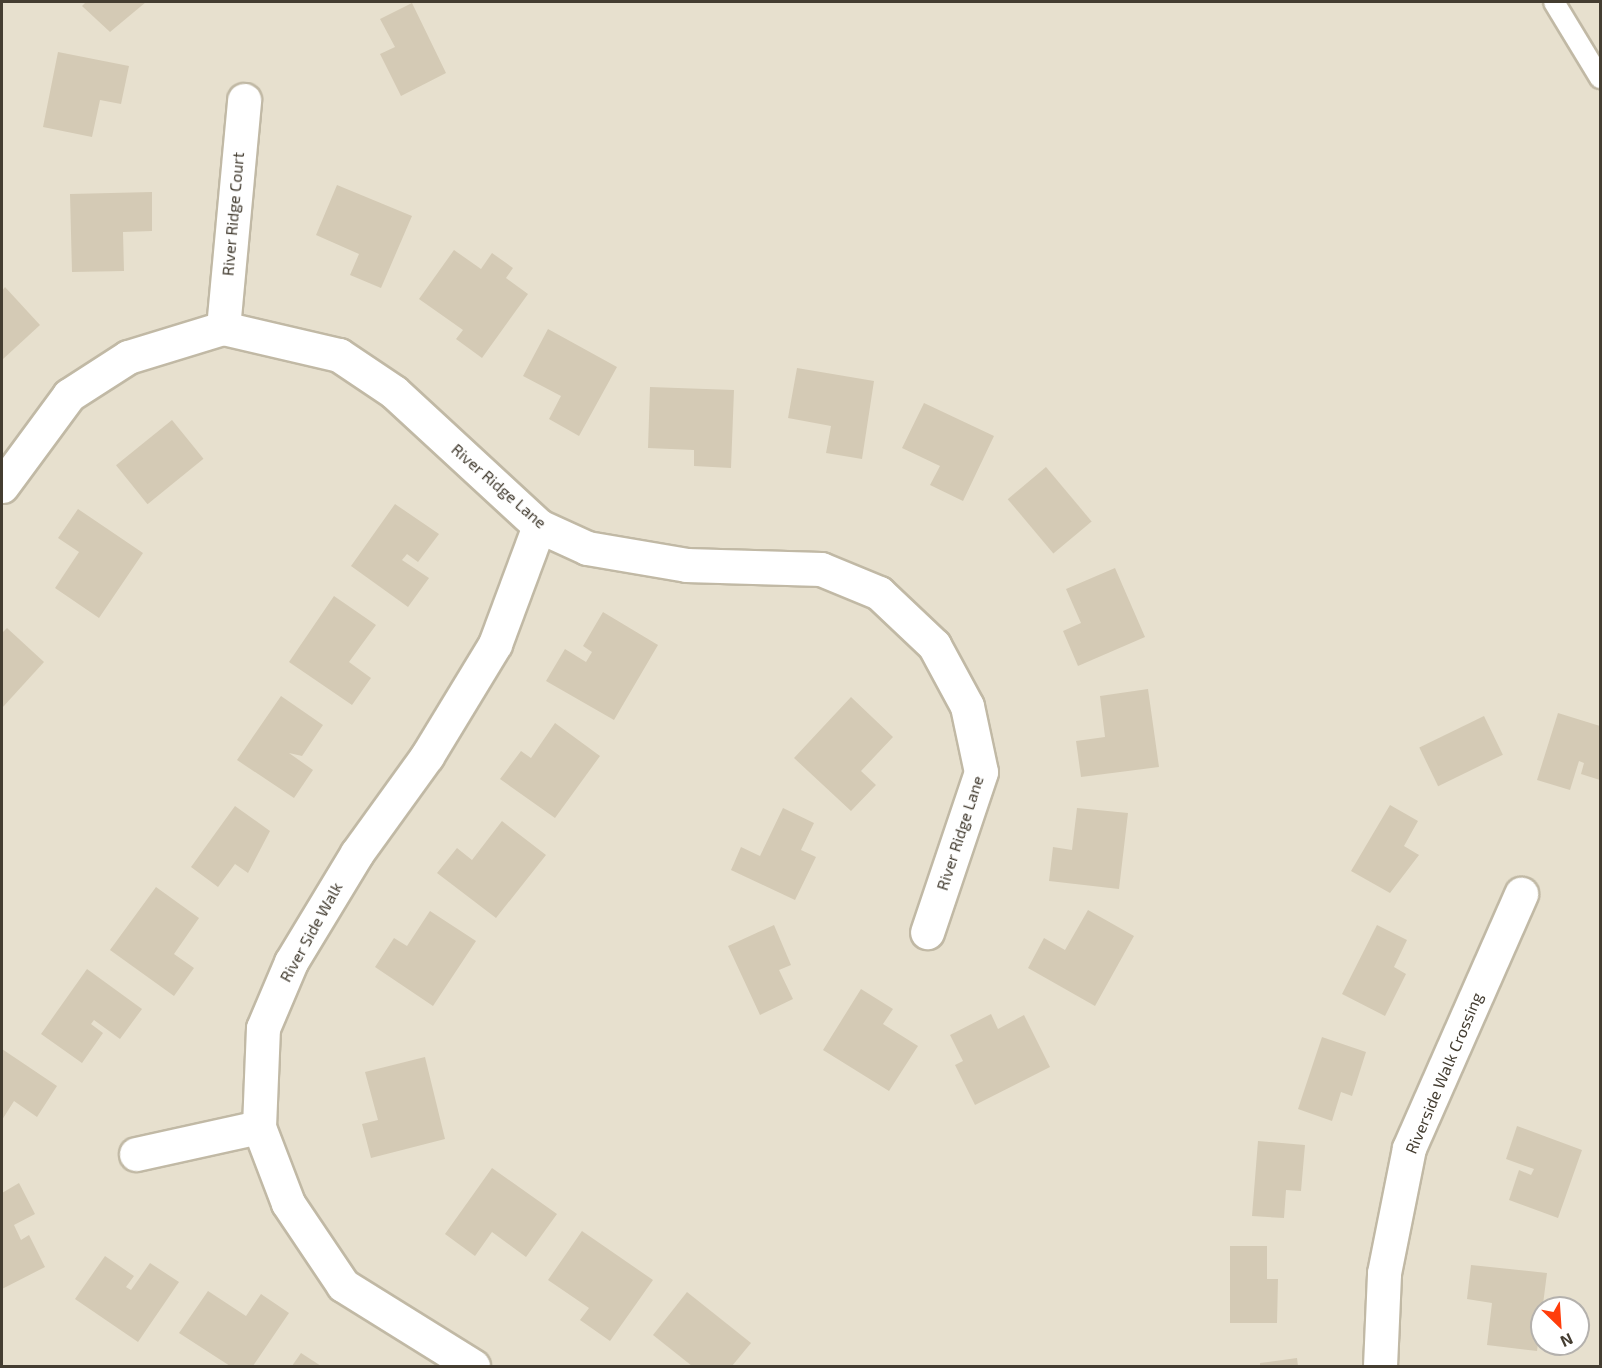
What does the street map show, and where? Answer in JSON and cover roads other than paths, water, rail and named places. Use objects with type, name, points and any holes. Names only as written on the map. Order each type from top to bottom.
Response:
[{"type":"street","name":"River Ridge Court","points":[[223,328],[244,100]]},
{"type":"street","points":[[2,486],[69,395],[128,357],[223,328]]},
{"type":"street","name":"River Ridge Lane","points":[[223,328],[339,356],[394,392],[539,526],[587,548],[686,565],[821,569],[879,593],[934,645],[968,706],[981,772],[927,932]]},
{"type":"street","name":"River Side Walk","points":[[473,1366],[343,1285],[288,1203],[259,1127],[263,1028],[291,962],[495,644],[539,526]]},
{"type":"street","name":"Riverside Walk Crossing","points":[[1380,1366],[1384,1273],[1409,1148],[1521,894]]},
{"type":"street","points":[[136,1154],[259,1127]]},
{"type":"lane","points":[[1554,2],[1600,78]]}]
